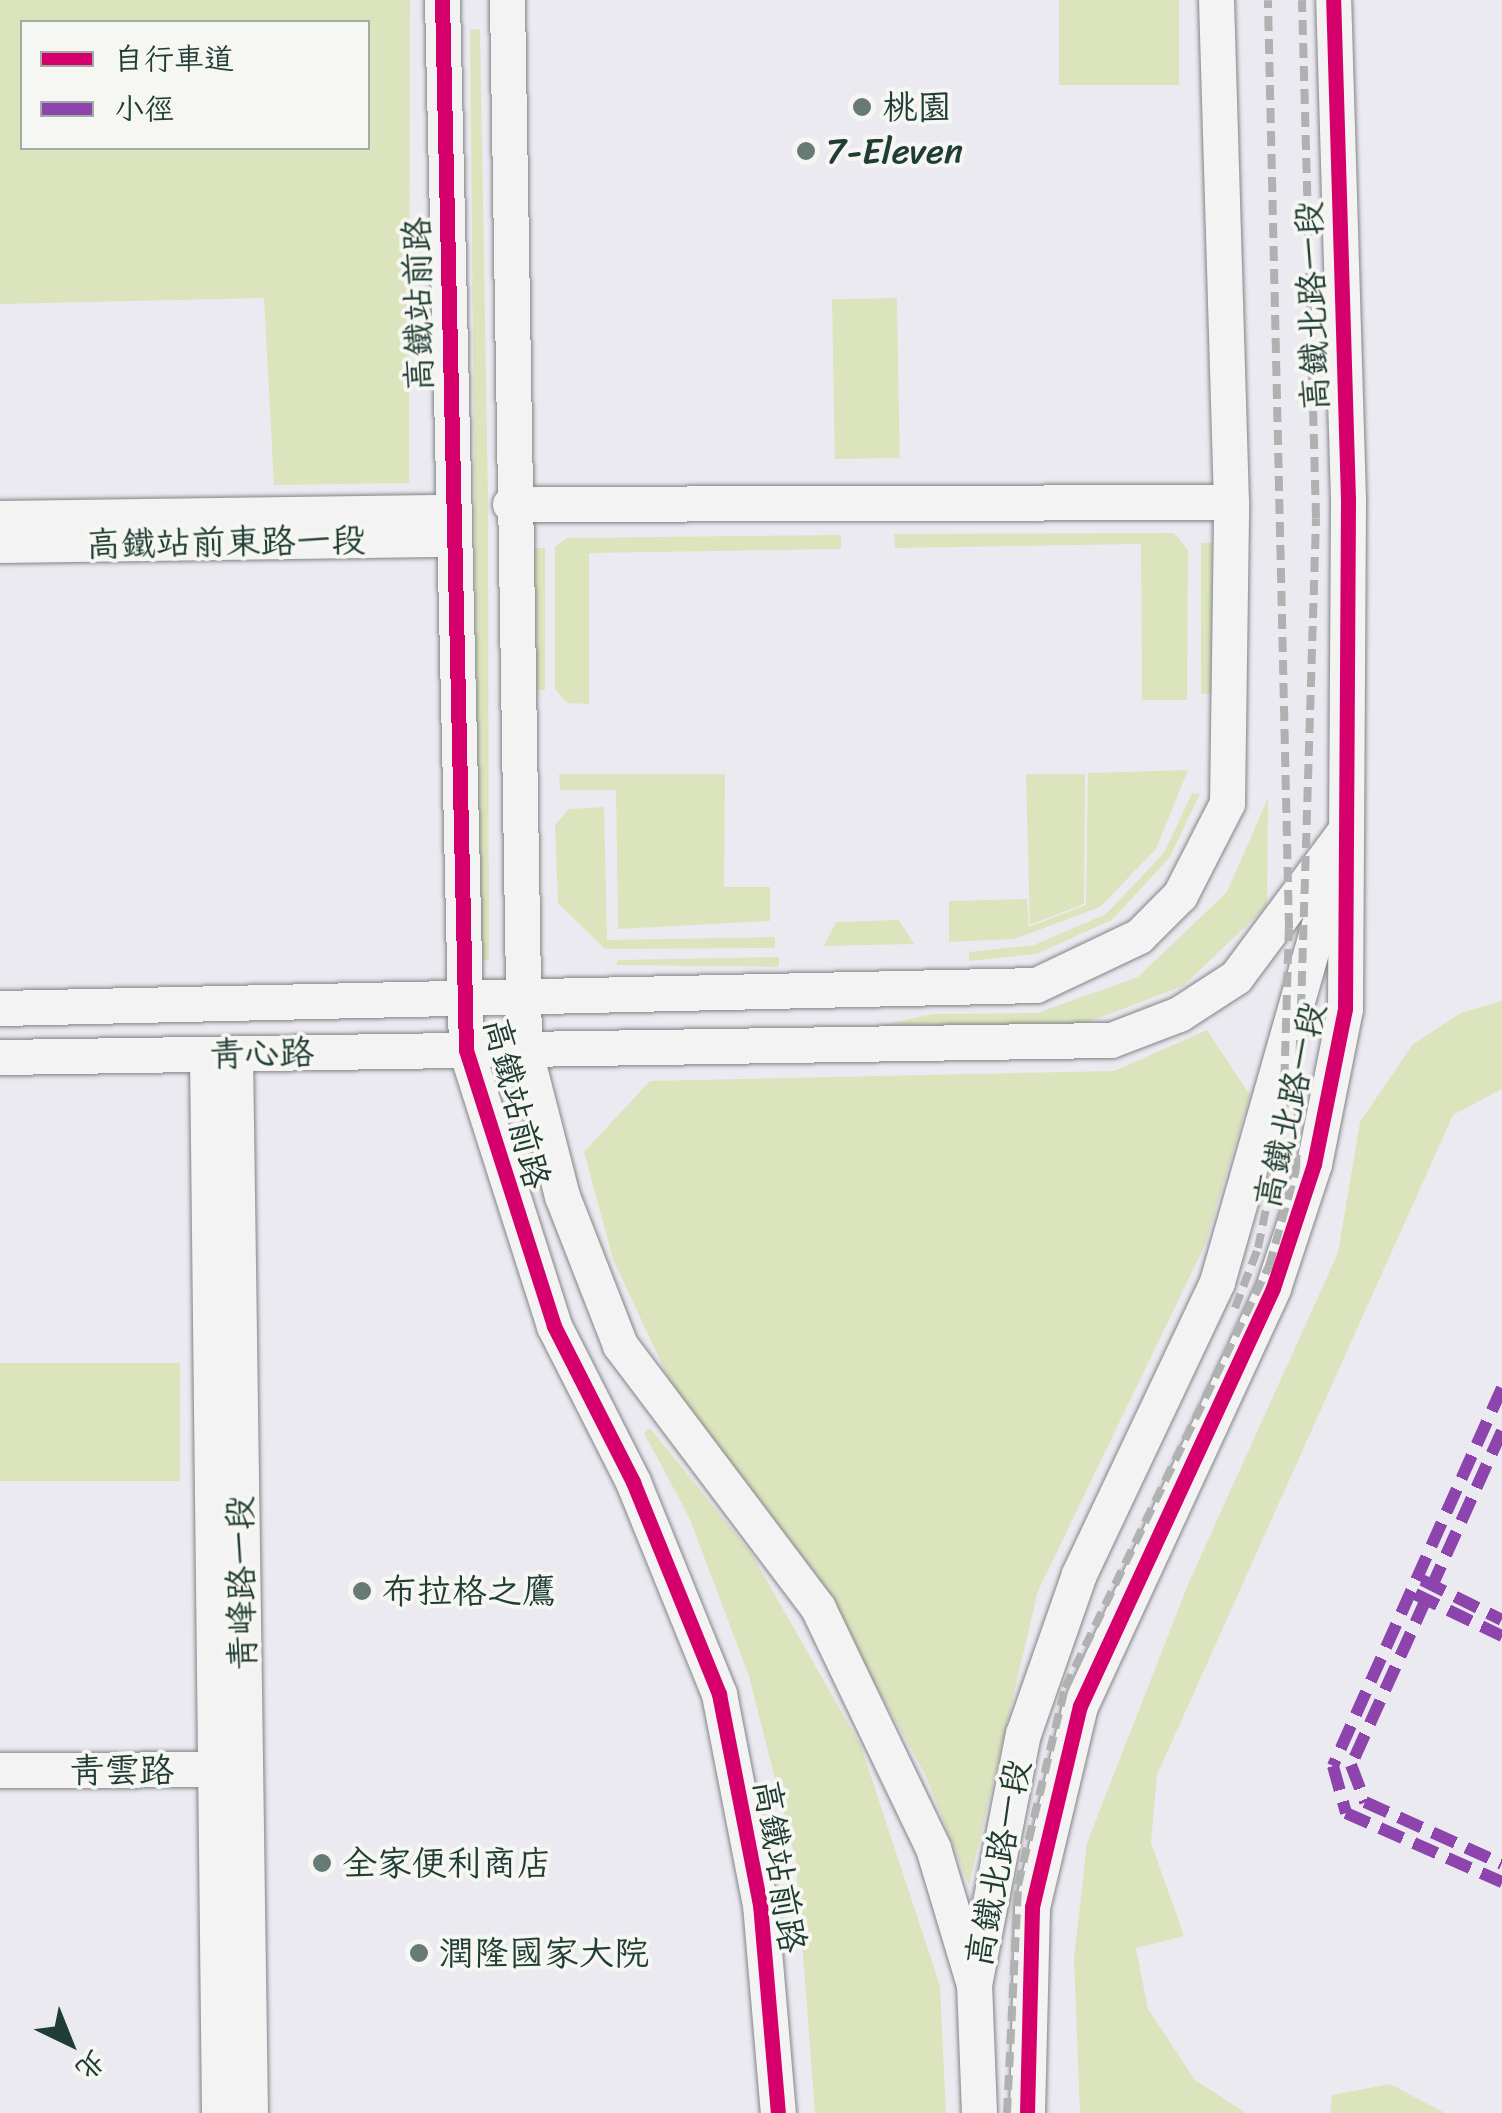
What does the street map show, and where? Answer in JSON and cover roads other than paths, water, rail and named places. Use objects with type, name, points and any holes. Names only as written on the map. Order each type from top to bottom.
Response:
[{"type":"street","name":"高鐵站前路","points":[[442,0],[466,1050],[554,1326],[634,1482],[719,1694],[760,1904],[778,2113]]},
{"type":"street","name":"高鐵站前路","points":[[507,0],[510,504],[522,1000]]},
{"type":"street","points":[[1216,0],[1230,502],[1227,803],[1180,895],[1138,936],[1036,985],[522,1000],[524,1048],[1112,1040],[1180,1014],[1236,977],[1345,831]]},
{"type":"street","name":"高鐵北路一段","points":[[1027,2113],[1032,1907],[1080,1706],[1274,1288],[1314,1164],[1346,1009],[1348,499],[1333,0]]},
{"type":"street","points":[[510,504],[1230,502]]},
{"type":"street","name":"高鐵站前東路一段","points":[[0,518],[452,526]]},
{"type":"street","name":"高鐵站前東路一段","points":[[0,545],[452,526]]},
{"type":"street","name":"高鐵北路一段","points":[[979,2113],[974,1985],[1048,1650],[1216,1282],[1345,831]]},
{"type":"street","name":"青心路","points":[[0,1008],[522,1000]]},
{"type":"street","name":"高鐵站前路","points":[[524,1048],[562,1196],[620,1345],[818,1608],[933,1848],[974,1985]]},
{"type":"street","name":"青心路","points":[[0,1057],[524,1048]]},
{"type":"street","name":"青峰路一段","points":[[218,2113],[229,1769],[221,1054]]},
{"type":"street","name":"青峰路一段","points":[[229,1769],[250,2113]]},
{"type":"street","name":"青雲路","points":[[0,1770],[229,1769]]},
{"type":"railway","points":[[1235,1308],[1258,1248],[1283,1125],[1289,928],[1268,0]]},
{"type":"railway","points":[[1007,2113],[1018,1885],[1065,1688],[1269,1266],[1296,1170],[1316,518],[1302,0]]},
{"type":"place","name":"桃園","points":[[862,107]]},
{"type":"place","name":"7-Eleven","points":[[806,151]]},
{"type":"place","name":"布拉格之鷹","points":[[362,1591]]},
{"type":"place","name":"全家便利商店","points":[[322,1863]]},
{"type":"place","name":"潤隆國家大院","points":[[419,1953]]}]
